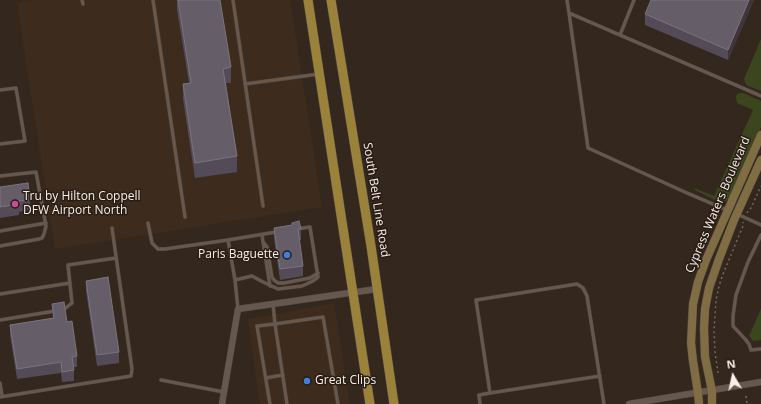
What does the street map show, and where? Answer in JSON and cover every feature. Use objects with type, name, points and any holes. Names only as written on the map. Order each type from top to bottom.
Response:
[{"type":"main road","points":[[308,0],[370,404]]},
{"type":"main road","name":"South Belt Line Road","points":[[331,0],[394,404]]},
{"type":"street","name":"Cypress Waters Boulevard","points":[[699,404],[692,361],[691,343],[694,304],[698,282],[706,260],[761,135]]},
{"type":"street","name":"Cypress Waters Boulevard","points":[[712,404],[712,391],[705,356],[704,328],[705,309],[709,288],[737,214],[761,160]]},
{"type":"street","points":[[728,210],[737,214]]},
{"type":"street","points":[[222,404],[238,309],[377,289]]},
{"type":"street","points":[[629,404],[761,382]]},
{"type":"lane","points":[[153,0],[185,217]]},
{"type":"lane","points":[[232,0],[263,206]]},
{"type":"lane","points":[[567,0],[588,148],[728,210]]},
{"type":"lane","points":[[620,35],[634,0]]},
{"type":"lane","points":[[569,13],[761,96]]},
{"type":"lane","points":[[245,84],[320,74]]},
{"type":"lane","points":[[0,90],[16,88],[26,141],[0,144]]},
{"type":"lane","points":[[0,176],[36,172],[46,223],[46,229],[42,238],[0,246]]},
{"type":"lane","points":[[737,214],[761,225]]},
{"type":"lane","points":[[0,231],[46,223]]},
{"type":"lane","points":[[148,223],[152,243],[158,248],[165,249],[282,231]]},
{"type":"lane","points":[[235,280],[252,276],[278,289],[302,286],[318,277],[310,227],[296,229]]},
{"type":"lane","points":[[0,383],[1,397],[131,376],[132,369],[112,228]]},
{"type":"lane","points":[[262,234],[270,286]]},
{"type":"lane","points":[[761,235],[748,262],[736,295],[732,326],[749,344],[751,350],[761,349]]},
{"type":"lane","points":[[228,240],[238,309]]},
{"type":"lane","points":[[263,242],[269,255],[272,277],[278,283],[310,278],[318,273]]},
{"type":"lane","points":[[0,320],[63,310],[72,303],[68,264],[116,258]]},
{"type":"lane","points":[[0,294],[70,283]]},
{"type":"lane","points":[[490,394],[476,300],[577,284],[583,288],[587,296],[604,404]]},
{"type":"lane","points":[[273,304],[287,404]]},
{"type":"lane","points":[[270,404],[257,326],[323,316],[338,404]]},
{"type":"lane","points":[[266,378],[283,375]]},
{"type":"lane","points":[[480,404],[479,395],[600,376]]},
{"type":"lane","points":[[161,380],[224,392]]},
{"type":"path","points":[[748,211],[752,208],[761,186]]},
{"type":"path","points":[[718,373],[714,331],[716,300],[724,274],[743,226],[742,223]]},
{"type":"path","points":[[746,396],[747,404]]},
{"type":"shaded area","points":[[34,0],[290,0],[322,207],[55,249],[17,3]]},
{"type":"shaded area","points":[[334,303],[350,404],[260,404],[248,319]]},
{"type":"green space","points":[[761,39],[761,91],[746,85],[744,79]]},
{"type":"green space","points":[[741,93],[761,101],[761,127],[729,199],[724,202],[719,202],[695,190],[694,188],[714,196],[753,110],[737,103],[737,94]]},
{"type":"green space","points":[[761,309],[761,340],[753,341],[749,336]]},
{"type":"building","points":[[178,0],[220,0],[231,67],[223,69],[237,156],[195,163],[183,84],[191,83]]},
{"type":"building","points":[[651,0],[749,0],[728,50],[645,14]]},
{"type":"building","points":[[28,183],[30,200],[19,201],[19,204],[0,207],[0,187]]},
{"type":"building","points":[[299,221],[301,229],[298,229],[303,266],[280,269],[274,228],[292,225],[292,223]]},
{"type":"building","points":[[108,277],[119,352],[97,355],[86,281]]},
{"type":"building","points":[[64,302],[67,322],[72,321],[77,356],[72,357],[74,370],[62,372],[61,362],[17,369],[10,325],[54,318],[52,304]]},
{"type":"place","name":"Tru by Hilton Coppell DFW Airport North","points":[[15,204]]},
{"type":"place","name":"Paris Baguette","points":[[287,255]]},
{"type":"place","name":"Great Clips","points":[[307,381]]}]
